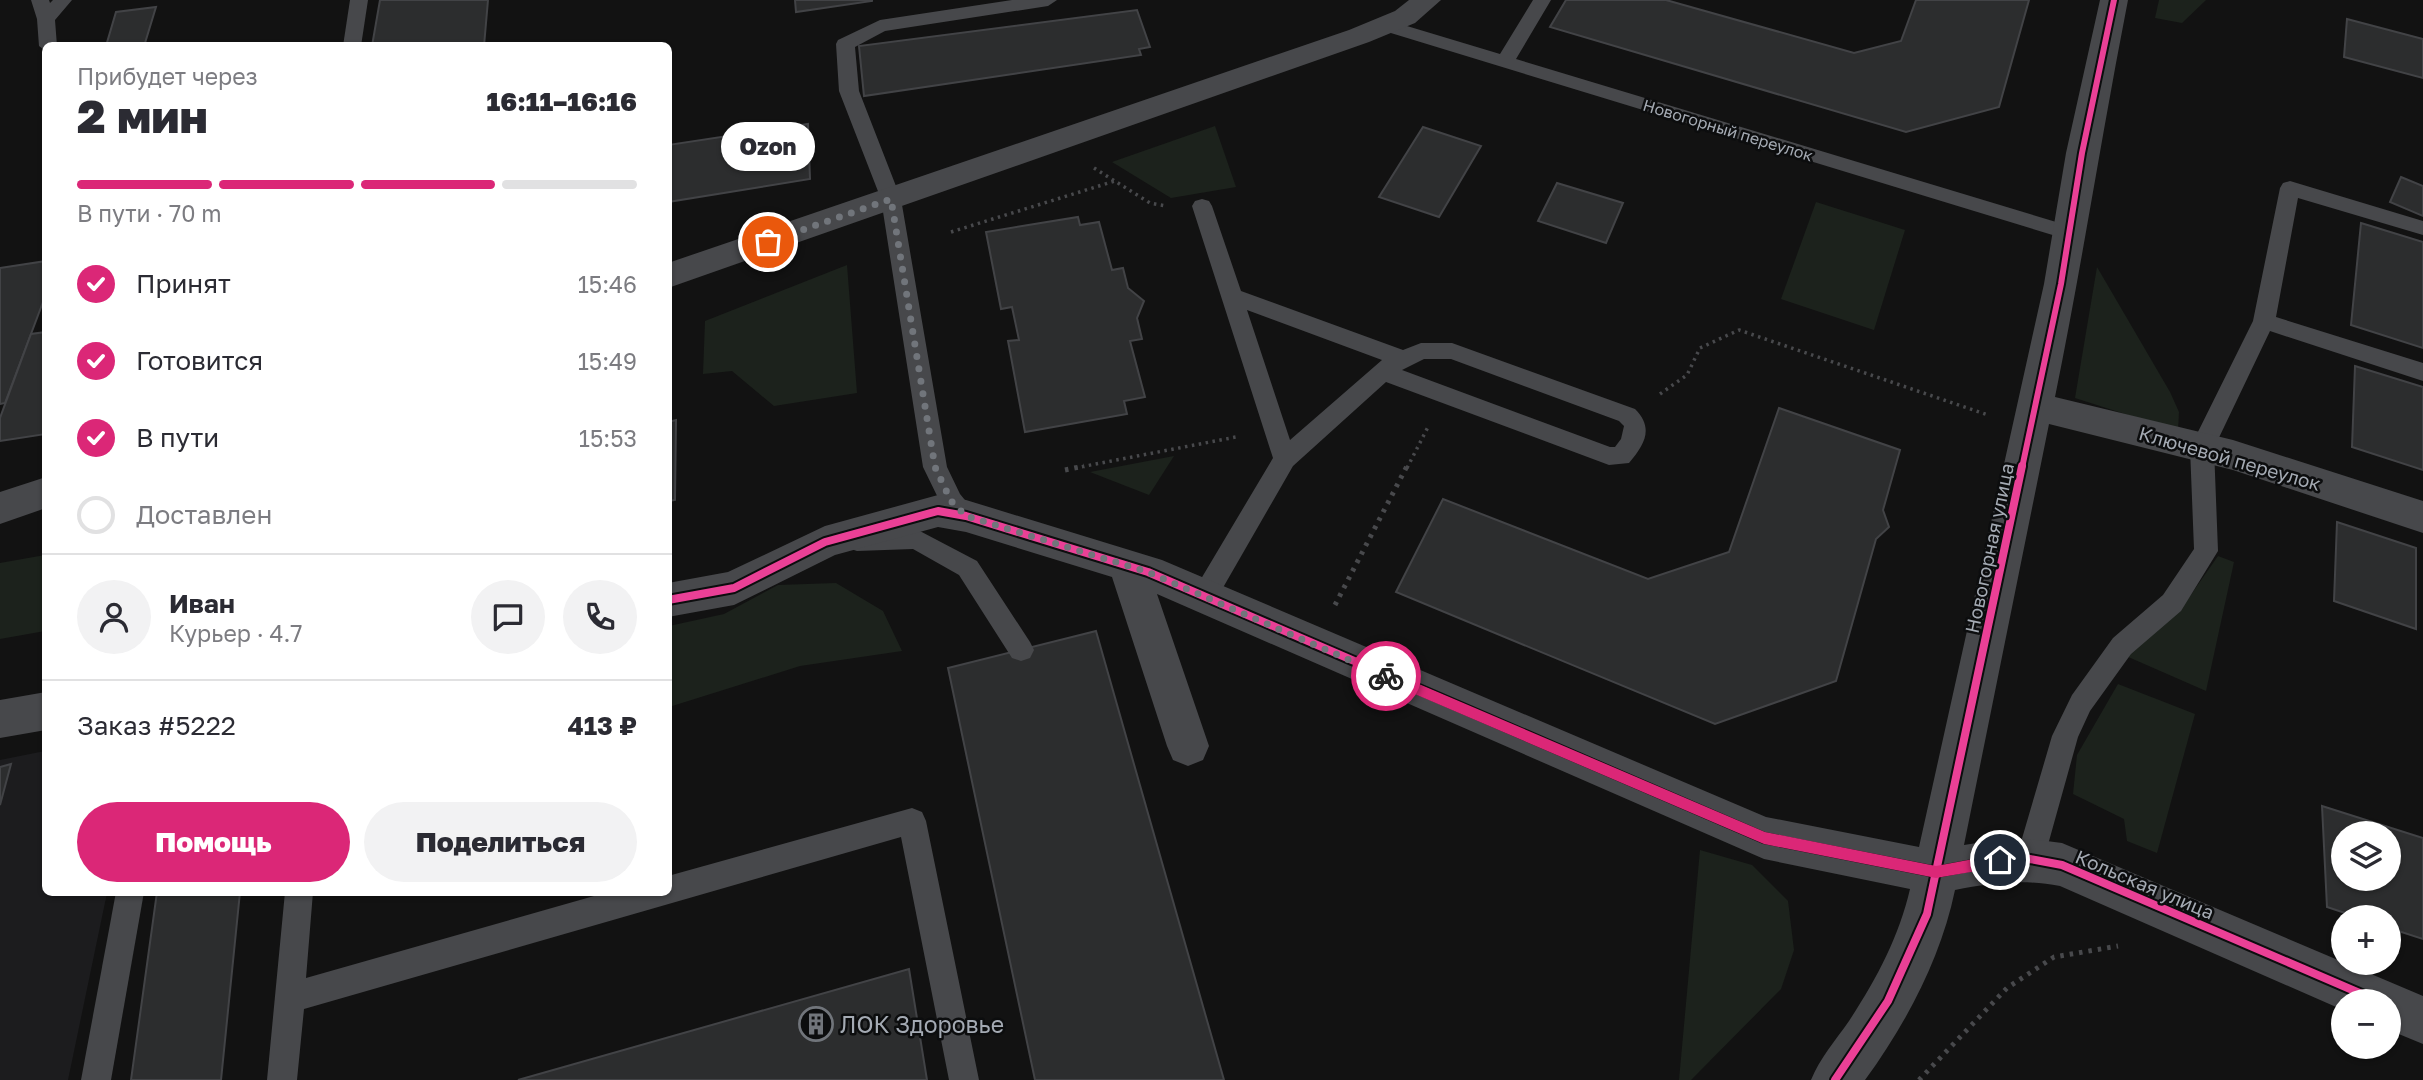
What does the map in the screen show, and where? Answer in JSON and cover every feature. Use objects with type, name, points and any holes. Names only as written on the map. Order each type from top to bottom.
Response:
[{"type":"street","points":[[672,275],[1387,26],[1405,17],[1427,0]]},
{"type":"street","name":"Новогорная улица","points":[[1835,1080],[1868,1037],[1900,982],[1927,914],[2061,284],[2082,153],[2115,0]]},
{"type":"street","name":"Ключевой переулок","points":[[2035,406],[2202,448],[2423,517]]},
{"type":"street","points":[[0,508],[42,493]]},
{"type":"street","name":"Кольская улица","points":[[672,599],[734,587],[825,542],[937,511],[966,516],[1127,564],[1764,838],[1936,872],[2000,860],[2046,862],[2349,989]]},
{"type":"street","points":[[1127,564],[1188,746]]},
{"type":"street","points":[[0,719],[42,712]]},
{"type":"street","points":[[2401,1011],[2423,1020]]},
{"type":"lane","points":[[40,0],[46,19],[48,42]]},
{"type":"lane","points":[[46,19],[63,0]]},
{"type":"lane","points":[[353,42],[359,0]]},
{"type":"lane","points":[[920,0],[923,20]]},
{"type":"lane","points":[[966,516],[951,501],[935,467],[891,199],[849,91],[845,44],[880,26],[1048,0]]},
{"type":"lane","points":[[1505,62],[1542,0]]},
{"type":"lane","name":"Новогорный переулок","points":[[1387,26],[2069,233]]},
{"type":"lane","points":[[2046,862],[2065,736],[2081,703],[2122,646],[2172,603],[2206,551],[2202,448],[2264,321],[2290,188],[2423,228]]},
{"type":"lane","points":[[1202,206],[1285,459]]},
{"type":"lane","points":[[1232,296],[1402,358]]},
{"type":"lane","points":[[2264,321],[2423,372]]},
{"type":"lane","points":[[1204,597],[1285,459],[1381,371],[1402,358],[1421,351],[1452,351],[1627,415],[1635,423],[1635,431],[1627,450],[1615,458],[1381,371]]},
{"type":"lane","points":[[825,542],[916,539],[968,568],[1021,650]]},
{"type":"lane","points":[[672,889],[912,821],[964,1080]]},
{"type":"lane","points":[[96,1080],[129,896]]},
{"type":"lane","points":[[282,1080],[299,896]]},
{"type":"lane","points":[[289,998],[646,896]]},
{"type":"path","points":[[1087,164],[1156,205],[1202,206]]},
{"type":"path","points":[[951,232],[1115,181]]},
{"type":"path","points":[[1627,415],[1687,375],[1700,348],[1739,330],[1992,416]]},
{"type":"path","points":[[1333,608],[1445,395]]},
{"type":"path","points":[[1065,470],[1275,429]]},
{"type":"path","points":[[1919,1080],[2007,988],[2054,957],[2118,946]]},
{"type":"shaded area","points":[[2159,0],[2206,0],[2182,23],[2155,18]]},
{"type":"shaded area","points":[[1215,126],[1236,187],[1171,198],[1112,162]]},
{"type":"shaded area","points":[[1816,202],[1905,230],[1874,330],[1781,299]]},
{"type":"shaded area","points":[[847,265],[857,393],[774,406],[732,371],[703,374],[705,321]]},
{"type":"shaded area","points":[[2097,267],[2170,392],[2179,412],[2178,431],[2075,398]]},
{"type":"shaded area","points":[[1174,456],[1149,495],[1090,472]]},
{"type":"shaded area","points":[[42,556],[42,632],[0,639],[0,563]]},
{"type":"shaded area","points":[[2218,556],[2234,562],[2206,691],[2126,656],[2181,609]]},
{"type":"shaded area","points":[[836,583],[883,611],[902,651],[800,666],[672,706],[672,625],[724,614],[778,585]]},
{"type":"shaded area","points":[[2118,684],[2195,714],[2157,853],[2127,841],[2124,819],[2073,794],[2077,755]]},
{"type":"shaded area","points":[[42,752],[42,896],[106,896],[68,1080],[0,1080],[0,760]]},
{"type":"shaded area","points":[[1700,850],[1752,865],[1788,901],[1794,950],[1781,989],[1691,1080],[1679,1080]]},
{"type":"building","points":[[380,0],[488,0],[484,42],[373,42]]},
{"type":"building","points":[[795,0],[872,0],[872,1],[796,12]]},
{"type":"building","points":[[1566,0],[1666,0],[1854,53],[1901,41],[1916,0],[2029,0],[1999,107],[1906,132],[1550,27]]},
{"type":"building","points":[[156,7],[145,42],[107,42],[116,12]]},
{"type":"building","points":[[1137,10],[1150,47],[1139,49],[1141,55],[864,96],[859,46]]},
{"type":"building","points":[[2347,19],[2423,39],[2423,78],[2344,57]]},
{"type":"building","points":[[808,124],[810,179],[672,201],[672,144]]},
{"type":"building","points":[[1423,127],[1481,146],[1439,217],[1379,197]]},
{"type":"building","points":[[2401,177],[2423,186],[2423,216],[2390,202]]},
{"type":"building","points":[[1557,183],[1623,203],[1606,243],[1538,221]]},
{"type":"building","points":[[1078,217],[1080,225],[1099,222],[1112,270],[1123,268],[1128,288],[1144,301],[1137,318],[1142,339],[1130,341],[1145,397],[1124,401],[1127,414],[1025,432],[1008,341],[1019,340],[1012,307],[1001,309],[986,232]]},
{"type":"building","points":[[2361,223],[2423,242],[2423,348],[2351,325]]},
{"type":"building","points":[[42,262],[42,305],[5,403],[0,404],[0,268]]},
{"type":"building","points":[[42,333],[42,435],[0,441],[0,418],[31,334]]},
{"type":"building","points":[[2355,366],[2423,387],[2423,470],[2352,447]]},
{"type":"building","points":[[1779,408],[1900,450],[1883,510],[1889,527],[1876,539],[1836,681],[1715,724],[1396,592],[1443,499],[1648,579],[1729,552]]},
{"type":"building","points":[[676,420],[675,500],[672,500],[672,421]]},
{"type":"building","points":[[2337,522],[2416,548],[2416,629],[2334,601]]},
{"type":"building","points":[[1096,631],[1224,1080],[1035,1080],[948,668]]},
{"type":"building","points":[[11,764],[0,805],[0,767]]},
{"type":"building","points":[[2322,806],[2369,821],[2331,821],[2331,891],[2401,891],[2401,831],[2423,838],[2423,939],[2401,932],[2401,905],[2331,905],[2331,908],[2327,907]]},
{"type":"building","points":[[156,896],[240,896],[221,1080],[131,1080]]},
{"type":"building","name":"ЛОК Здоровье","points":[[909,969],[927,1080],[518,1080]]},
{"type":"cycle path","points":[[1835,1080],[1888,1001],[1909,960],[1927,914],[2061,284],[2082,153],[2114,0]]},
{"type":"cycle path","points":[[672,599],[734,588],[825,542],[938,511],[966,516],[1148,572],[1764,838],[1936,872],[2000,860],[2030,859],[2062,865],[2350,989]]},
{"type":"way so far","points":[[768,242],[891,199],[935,467],[951,501],[966,516],[1127,564],[1386,676]]},
{"type":"place","name":"Ozon","points":[[768,242]]},
{"type":"place","name":"ЛОК Здоровье","points":[[816,1024]]},
{"type":"route","points":[[1386,676],[1764,838],[1936,872],[2000,860]]}]
